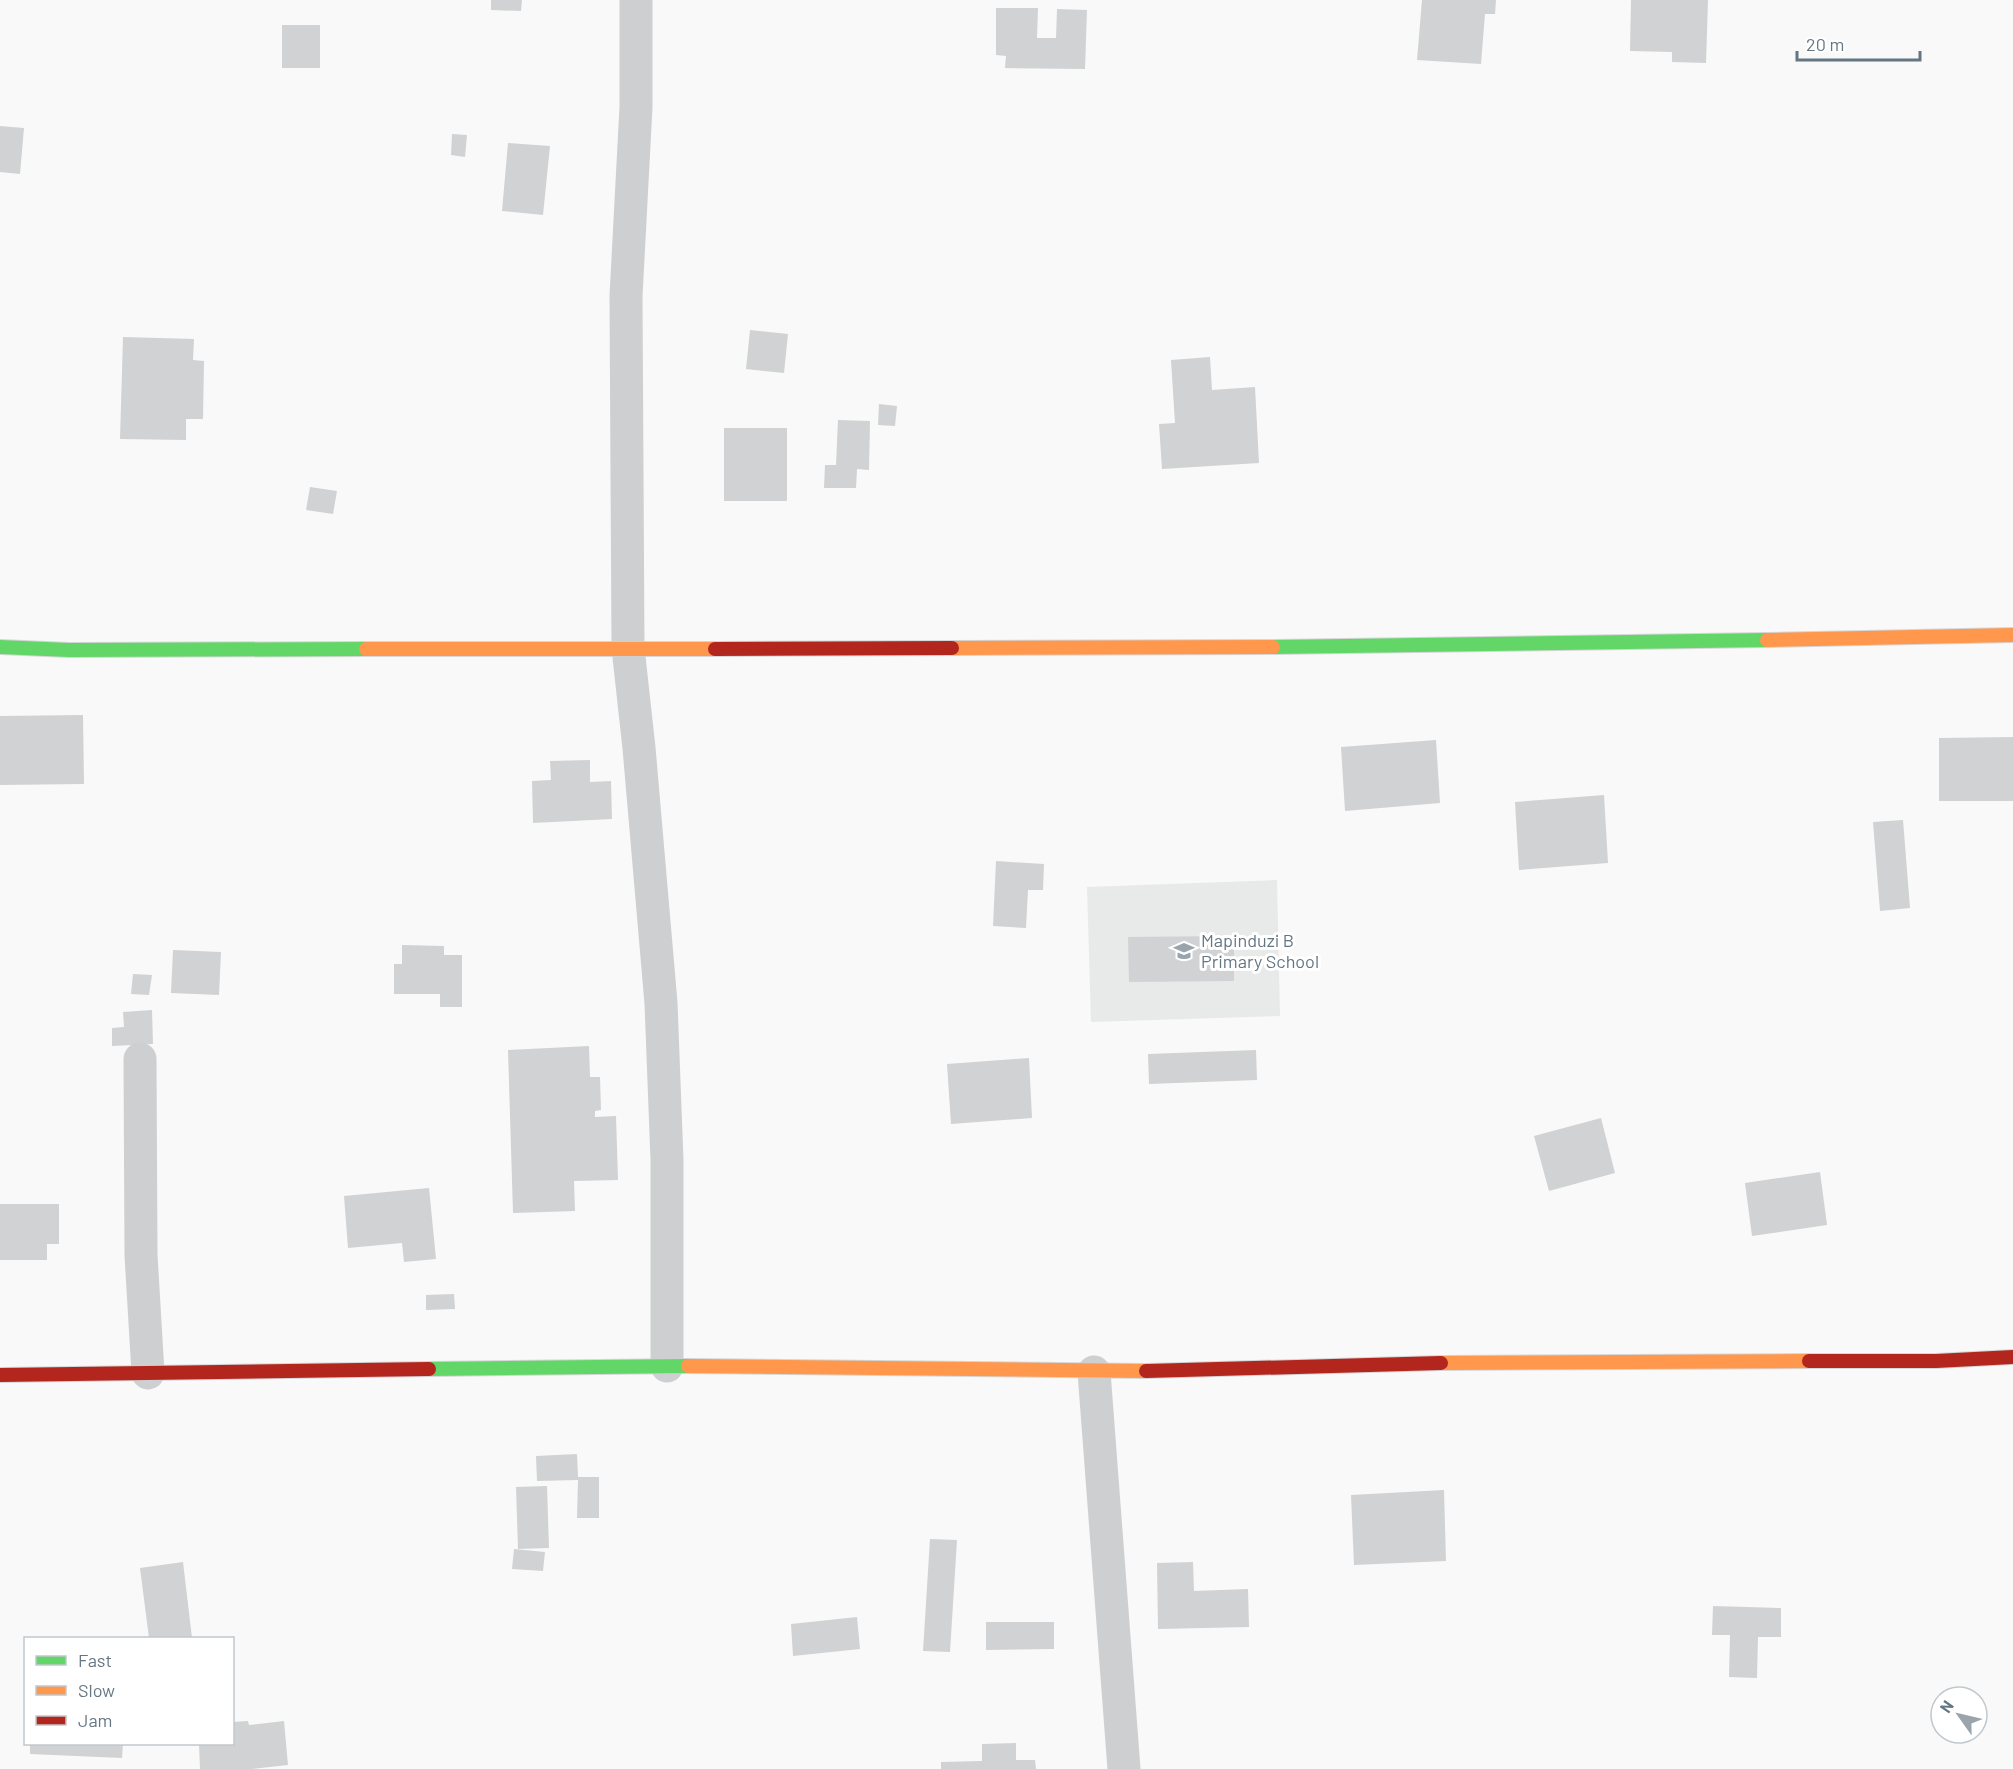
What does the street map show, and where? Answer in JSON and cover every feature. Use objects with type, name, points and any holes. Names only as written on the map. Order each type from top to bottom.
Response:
[{"type":"street","points":[[636,0],[636,107],[626,296],[628,648],[661,1003],[667,1160],[667,1366]]},
{"type":"street","points":[[0,647],[69,650],[1364,647],[2013,635]]},
{"type":"street","points":[[140,1059],[141,1255],[148,1373]]},
{"type":"street","points":[[0,1375],[667,1366],[1094,1372],[1520,1361],[1936,1361],[2013,1356]]},
{"type":"street","points":[[1094,1372],[1124,1769]]},
{"type":"shaded area","name":"Mapinduzi B Primary School","points":[[1277,880],[1280,1016],[1091,1022],[1087,887]]},
{"type":"building","points":[[491,0],[522,0],[521,11],[491,10]]},
{"type":"building","points":[[1422,0],[1496,0],[1495,14],[1485,14],[1481,64],[1417,60]]},
{"type":"building","points":[[1631,0],[1708,0],[1706,63],[1672,62],[1672,52],[1630,51]]},
{"type":"building","points":[[996,8],[1038,8],[1037,38],[1056,38],[1057,9],[1087,10],[1085,69],[1005,68],[1006,56],[996,55]]},
{"type":"building","points":[[282,25],[320,25],[320,68],[282,68]]},
{"type":"building","points":[[0,126],[24,128],[20,174],[0,172]]},
{"type":"building","points":[[452,134],[467,135],[465,157],[451,155]]},
{"type":"building","points":[[508,143],[550,146],[543,215],[502,211]]},
{"type":"building","points":[[750,330],[788,334],[784,373],[746,369]]},
{"type":"building","points":[[123,337],[194,339],[193,360],[204,361],[203,419],[186,419],[186,440],[120,439]]},
{"type":"building","points":[[1210,357],[1212,390],[1255,387],[1259,463],[1162,469],[1159,424],[1175,423],[1171,360]]},
{"type":"building","points":[[879,404],[897,406],[895,426],[878,425]]},
{"type":"building","points":[[838,420],[870,421],[869,470],[857,469],[856,488],[824,488],[825,465],[836,465]]},
{"type":"building","points":[[724,428],[787,428],[787,501],[724,501]]},
{"type":"building","points":[[310,487],[337,491],[333,514],[306,510]]},
{"type":"building","points":[[83,715],[84,784],[0,785],[0,716]]},
{"type":"building","points":[[2013,737],[2013,801],[1939,801],[1939,738]]},
{"type":"building","points":[[1436,740],[1440,803],[1345,811],[1341,747]]},
{"type":"building","points":[[590,760],[590,782],[611,781],[612,819],[533,823],[532,781],[551,780],[550,761]]},
{"type":"building","points":[[1604,795],[1608,863],[1519,870],[1515,802]]},
{"type":"building","points":[[1903,820],[1910,908],[1880,911],[1873,822]]},
{"type":"building","points":[[996,861],[1044,864],[1043,890],[1028,890],[1026,928],[993,926]]},
{"type":"building","points":[[1234,936],[1234,981],[1129,982],[1128,937]]},
{"type":"building","points":[[402,945],[444,946],[444,955],[462,955],[462,1007],[440,1007],[440,994],[394,994],[394,964],[402,964]]},
{"type":"building","points":[[173,950],[221,952],[219,995],[171,993]]},
{"type":"building","points":[[133,974],[152,975],[149,995],[131,994]]},
{"type":"building","points":[[152,1010],[153,1044],[112,1046],[112,1028],[124,1027],[123,1012]]},
{"type":"building","points":[[589,1046],[590,1077],[600,1077],[601,1110],[595,1111],[595,1117],[616,1116],[618,1180],[574,1181],[575,1211],[513,1213],[508,1050]]},
{"type":"building","points":[[1256,1050],[1257,1080],[1149,1084],[1148,1054]]},
{"type":"building","points":[[1029,1058],[1032,1118],[951,1124],[947,1064]]},
{"type":"building","points":[[1601,1118],[1615,1173],[1549,1191],[1534,1136]]},
{"type":"building","points":[[1820,1172],[1827,1225],[1752,1236],[1745,1183]]},
{"type":"building","points":[[429,1188],[436,1259],[404,1262],[402,1243],[348,1248],[344,1196]]},
{"type":"building","points":[[0,1204],[59,1204],[59,1244],[47,1244],[47,1260],[0,1260]]},
{"type":"building","points":[[454,1294],[455,1309],[426,1310],[426,1295]]},
{"type":"building","points":[[577,1454],[578,1477],[599,1477],[599,1518],[577,1518],[578,1480],[537,1481],[536,1456]]},
{"type":"building","points":[[547,1486],[549,1548],[518,1549],[516,1487]]},
{"type":"building","points":[[1444,1490],[1446,1561],[1354,1565],[1351,1495]]},
{"type":"building","points":[[930,1539],[957,1540],[950,1652],[923,1651]]},
{"type":"building","points":[[514,1549],[545,1552],[543,1571],[512,1569]]},
{"type":"building","points":[[183,1562],[192,1637],[149,1637],[140,1568]]},
{"type":"building","points":[[1193,1562],[1194,1591],[1248,1589],[1249,1627],[1158,1629],[1157,1563]]},
{"type":"building","points":[[1713,1606],[1781,1608],[1781,1637],[1758,1637],[1757,1678],[1729,1677],[1730,1635],[1712,1635]]},
{"type":"building","points":[[857,1617],[860,1649],[793,1656],[791,1624]]},
{"type":"building","points":[[986,1622],[1054,1622],[1054,1649],[986,1650]]},
{"type":"building","points":[[248,1721],[249,1725],[284,1721],[288,1765],[251,1769],[200,1769],[199,1745],[234,1745],[234,1722]]},
{"type":"building","points":[[1016,1743],[1016,1760],[1035,1760],[1036,1769],[941,1769],[941,1762],[982,1761],[982,1744]]},
{"type":"building","points":[[30,1745],[123,1745],[122,1758],[30,1754]]},
{"type":"traffic: fast","points":[[1273,647],[1767,640]]},
{"type":"traffic: fast","points":[[0,647],[69,650],[366,649]]},
{"type":"traffic: fast","points":[[429,1369],[688,1366]]},
{"type":"traffic: slow","points":[[1767,640],[2013,635]]},
{"type":"traffic: slow","points":[[952,648],[1273,647]]},
{"type":"traffic: slow","points":[[366,649],[715,649]]},
{"type":"traffic: slow","points":[[1441,1363],[1809,1361]]},
{"type":"traffic: slow","points":[[688,1366],[1146,1371]]},
{"type":"traffic: jam","points":[[715,649],[952,648]]},
{"type":"traffic: jam","points":[[1809,1361],[1936,1361],[2013,1357]]},
{"type":"traffic: jam","points":[[1146,1371],[1441,1363]]},
{"type":"traffic: jam","points":[[0,1375],[429,1369]]},
{"type":"place","name":"Mapinduzi B Primary School","points":[[1184,951]]}]
